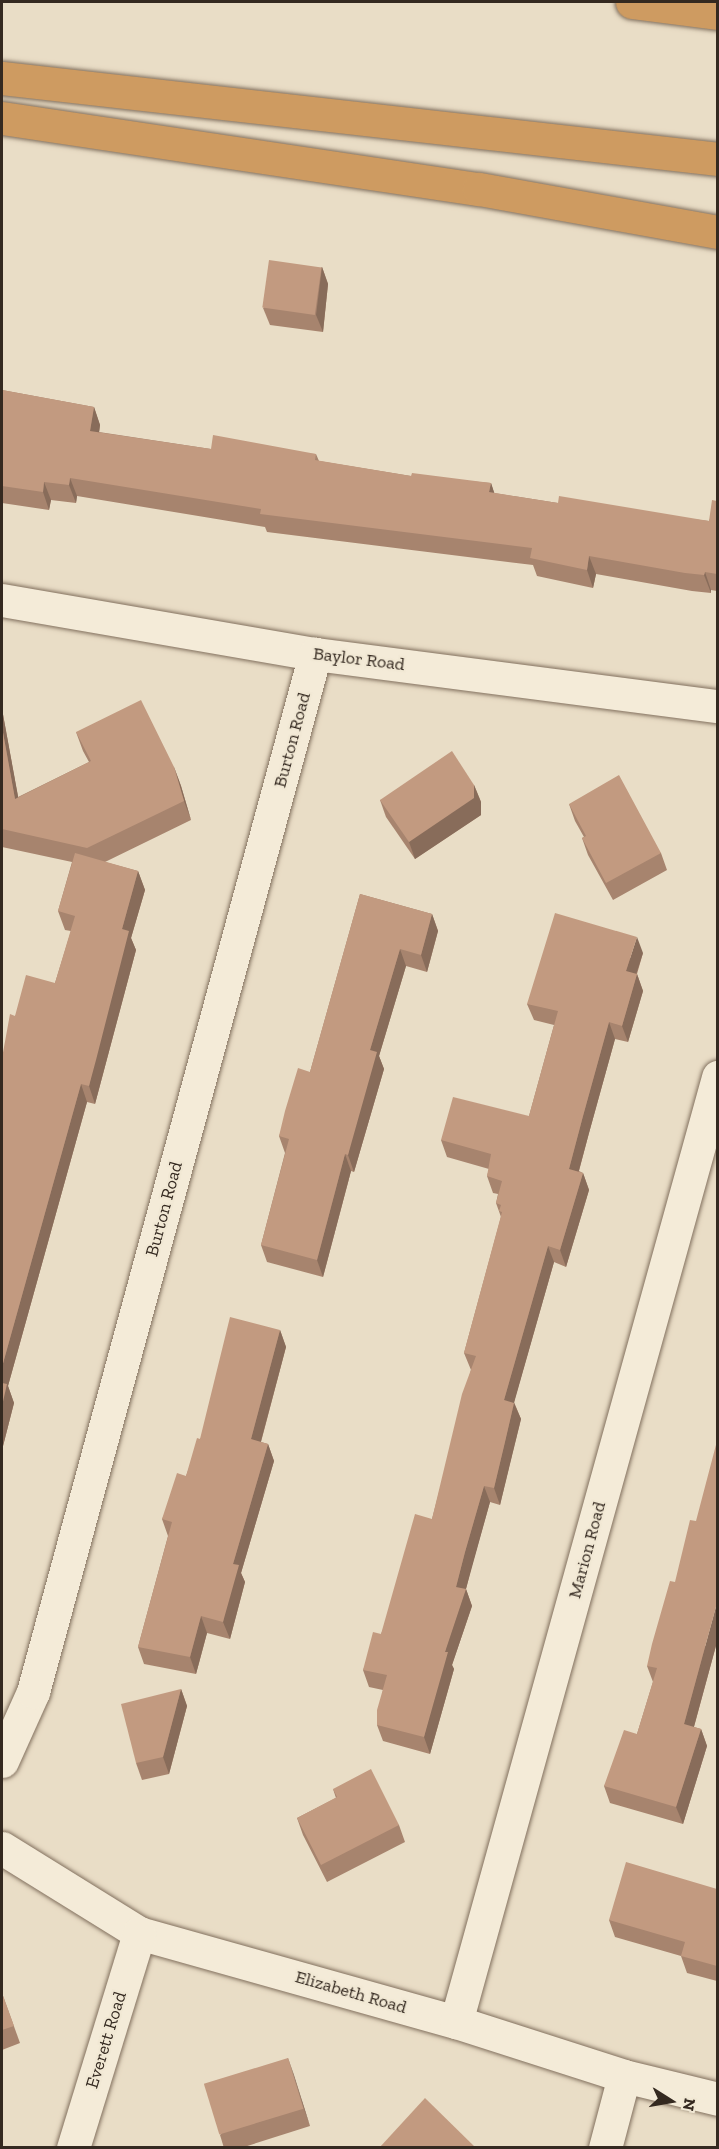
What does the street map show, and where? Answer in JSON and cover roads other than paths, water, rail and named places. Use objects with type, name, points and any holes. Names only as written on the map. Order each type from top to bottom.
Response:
[{"type":"highway","points":[[632,2],[717,13]]},
{"type":"highway","points":[[2,78],[717,159]]},
{"type":"highway","points":[[2,118],[479,189],[717,232]]},
{"type":"street","name":"Baylor Road","points":[[2,600],[315,654],[717,706]]},
{"type":"street","name":"Burton Road","points":[[2,1761],[33,1692],[315,654]]},
{"type":"street","name":"Marion Road","points":[[456,2022],[717,1077]]},
{"type":"street","name":"Elizabeth Road","points":[[2,1848],[139,1933],[456,2022],[624,2076],[717,2099]]},
{"type":"street","name":"Everett Road","points":[[73,2148],[139,1933]]},
{"type":"street","points":[[605,2148],[624,2076]]}]
